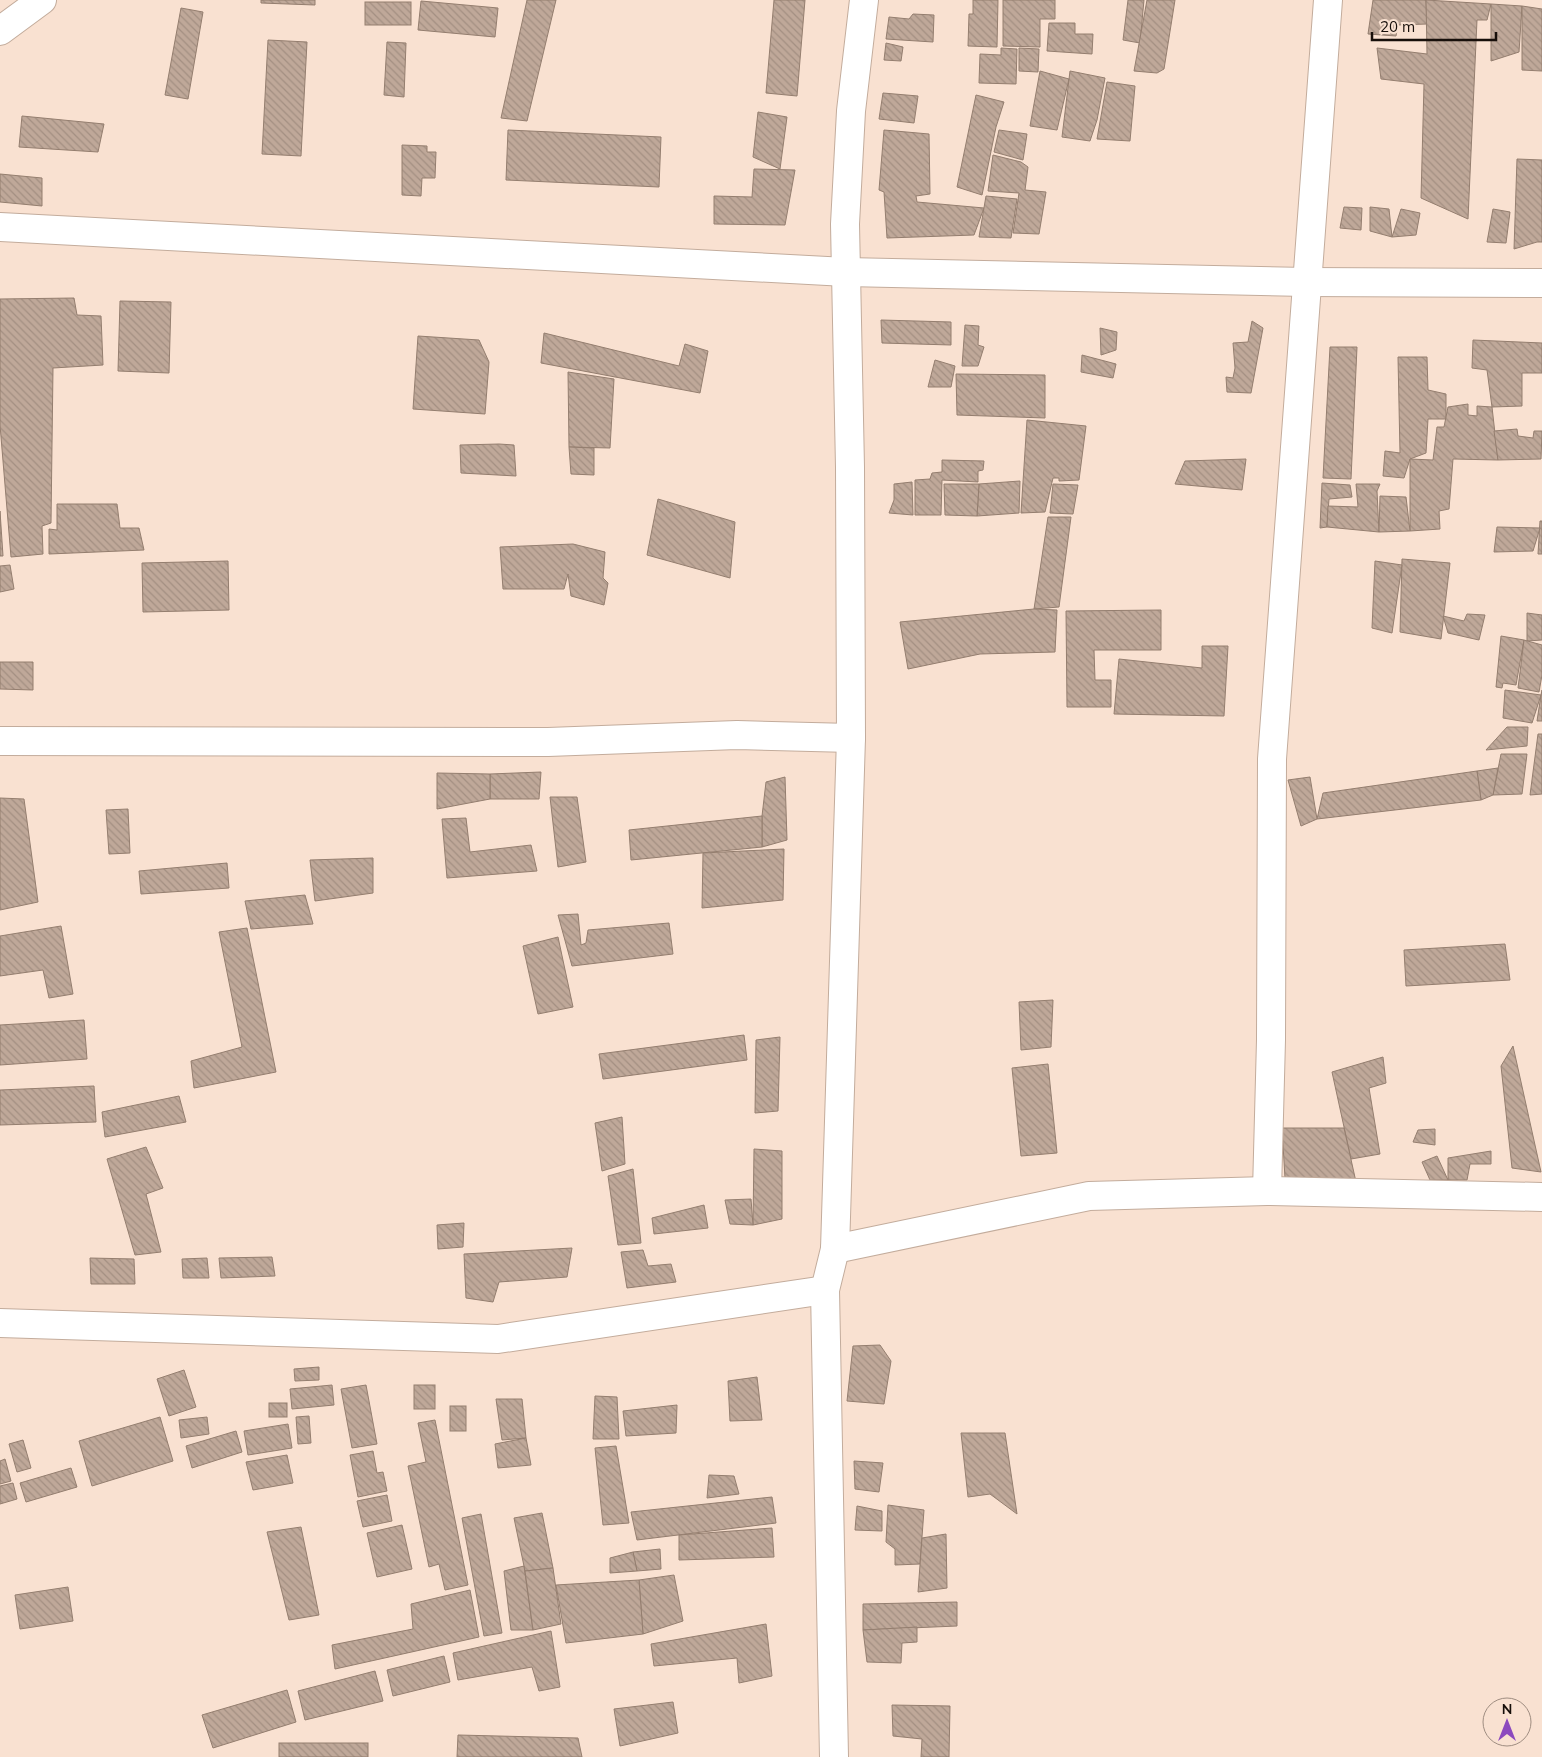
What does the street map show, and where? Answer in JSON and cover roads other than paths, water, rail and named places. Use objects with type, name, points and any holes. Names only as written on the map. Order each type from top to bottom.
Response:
[{"type":"street","points":[[0,31],[42,0]]},
{"type":"street","points":[[834,1757],[825,1290],[835,1250],[851,738],[850,467],[845,224],[851,111],[864,0]]},
{"type":"street","points":[[1267,1191],[1271,1040],[1272,759],[1328,0]]},
{"type":"street","points":[[0,227],[846,272],[1306,282],[1542,283]]},
{"type":"street","points":[[0,741],[548,742],[737,735],[851,738]]},
{"type":"street","points":[[835,1250],[1089,1196],[1267,1191],[1542,1197]]},
{"type":"street","points":[[0,1323],[498,1339],[825,1290]]}]
